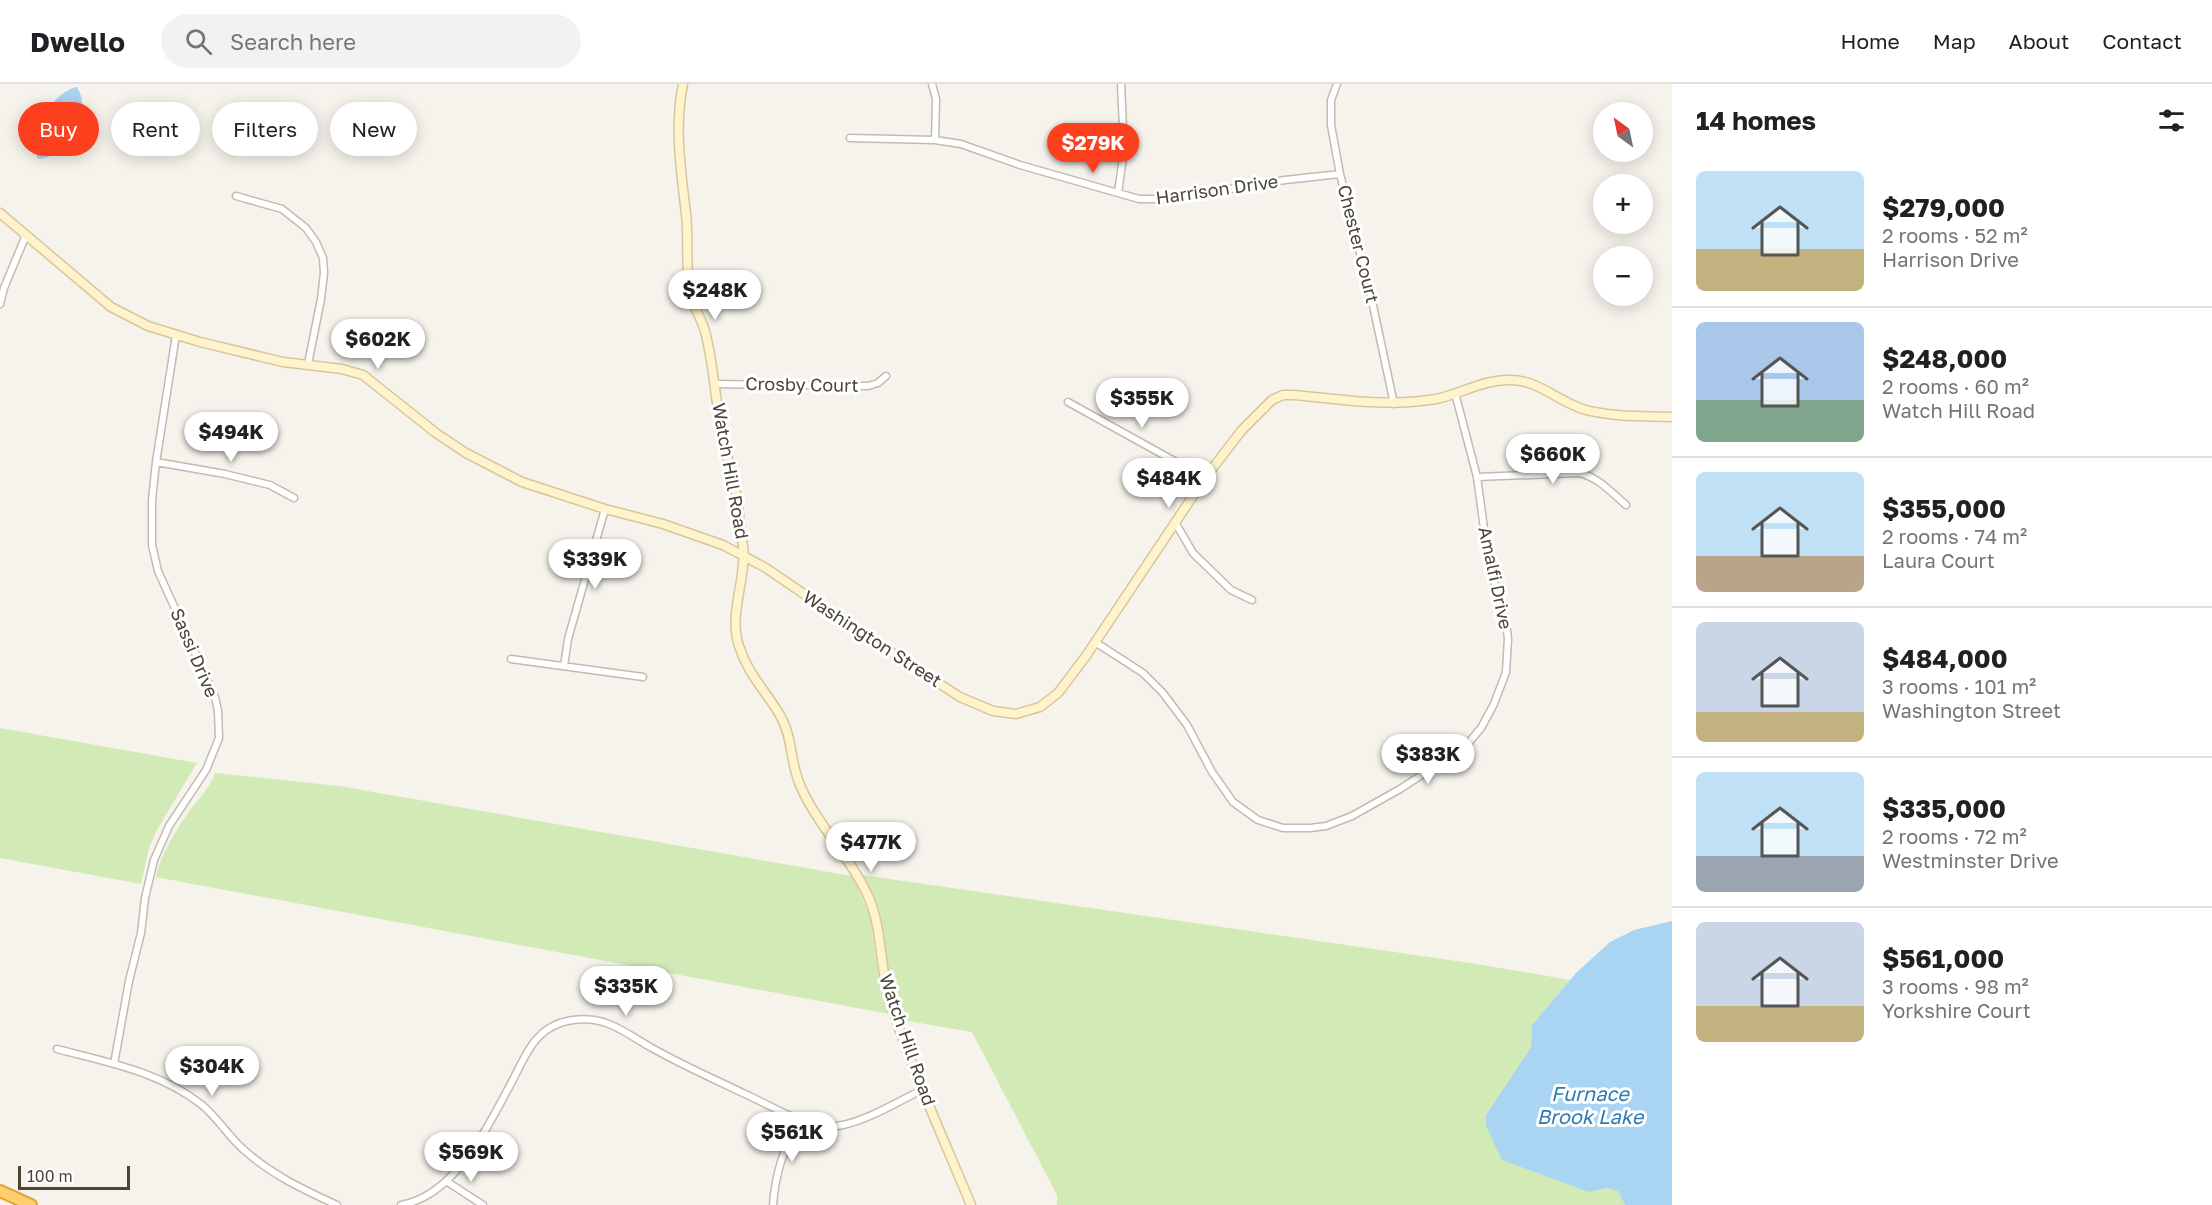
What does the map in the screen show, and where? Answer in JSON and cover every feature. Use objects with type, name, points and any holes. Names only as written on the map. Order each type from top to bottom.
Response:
[{"type":"highway","points":[[0,1191],[32,1205]]},
{"type":"street","name":"Watch Hill Road","points":[[683,84],[679,101],[678,137],[687,219],[686,264],[690,296],[706,331],[720,425],[736,491],[744,556],[735,621],[738,642],[753,677],[780,716],[789,734],[792,762],[810,806],[852,867],[869,899],[876,921],[888,994],[922,1090],[971,1205]]},
{"type":"street","points":[[932,84],[936,99],[935,140]]},
{"type":"street","points":[[1118,193],[1124,150],[1121,84]]},
{"type":"street","name":"Chester Court","points":[[1336,84],[1331,100],[1331,124],[1340,174],[1371,296],[1394,404]]},
{"type":"street","name":"Harrison Drive","points":[[849,138],[935,140],[961,144],[1020,165],[1140,199],[1170,199],[1285,180],[1340,174]]},
{"type":"street","points":[[236,196],[282,209],[306,228],[323,258],[321,299],[308,364]]},
{"type":"street","name":"Washington Street","points":[[0,213],[111,306],[148,326],[283,362],[342,369],[363,375],[436,434],[466,453],[522,482],[605,509],[663,524],[723,545],[766,568],[960,697],[993,711],[1016,714],[1040,707],[1058,693],[1205,478],[1255,415],[1272,400],[1283,395],[1394,404],[1439,398],[1477,385],[1510,380],[1530,383],[1584,410],[1617,415],[1671,417]]},
{"type":"street","points":[[0,304],[3,290],[26,235]]},
{"type":"street","name":"Sassi Drive","points":[[114,1064],[129,981],[141,933],[145,898],[158,848],[169,826],[203,777],[219,738],[215,697],[158,571],[152,545],[152,500],[156,462],[176,335]]},
{"type":"street","name":"Crosby Court","points":[[715,384],[868,386],[878,383],[886,376]]},
{"type":"street","name":"Amalfi Drive","points":[[1095,642],[1143,673],[1163,693],[1187,725],[1212,772],[1233,802],[1258,820],[1283,828],[1326,826],[1352,816],[1400,789],[1465,747],[1481,728],[1494,704],[1506,672],[1508,657],[1506,622],[1496,589],[1485,536],[1478,477],[1455,393]]},
{"type":"street","points":[[1068,402],[1205,478]]},
{"type":"street","points":[[156,462],[270,484],[294,498]]},
{"type":"street","points":[[1478,477],[1579,473],[1599,481],[1626,505]]},
{"type":"street","points":[[564,666],[568,639],[605,509]]},
{"type":"street","points":[[1176,522],[1194,553],[1231,590],[1252,600]]},
{"type":"street","points":[[511,659],[643,677]]},
{"type":"street","points":[[401,1205],[414,1203],[458,1171],[508,1089],[530,1047],[549,1029],[570,1020],[591,1018],[623,1029],[651,1048],[798,1119],[813,1124],[842,1126],[922,1090]]},
{"type":"street","points":[[57,1049],[161,1079],[203,1105],[243,1149],[271,1170],[297,1187],[337,1205]]},
{"type":"street","points":[[773,1205],[776,1176],[781,1157],[798,1119]]},
{"type":"street","points":[[446,1181],[483,1205]]},
{"type":"green space","points":[[0,728],[197,763],[158,828],[149,848],[141,884],[0,858]]},
{"type":"green space","points":[[215,773],[339,786],[852,876],[870,915],[879,980],[889,1014],[156,877],[172,838]]},
{"type":"green space","points":[[862,875],[1477,964],[1570,980],[1532,1025],[1531,1047],[1486,1115],[1486,1126],[1589,1192],[1606,1188],[1619,1191],[1625,1205],[1057,1205],[1057,1195],[972,1032],[902,1020],[888,967],[881,917]]},
{"type":"water","points":[[77,87],[81,102],[54,102],[61,95]]},
{"type":"water","points":[[37,156],[51,156],[49,157],[38,159]]},
{"type":"water","name":"Furnace Brook Lake","points":[[1672,921],[1672,1205],[1625,1205],[1618,1191],[1606,1188],[1589,1192],[1502,1160],[1486,1126],[1486,1115],[1531,1047],[1532,1025],[1576,973],[1610,942],[1634,930]]}]
